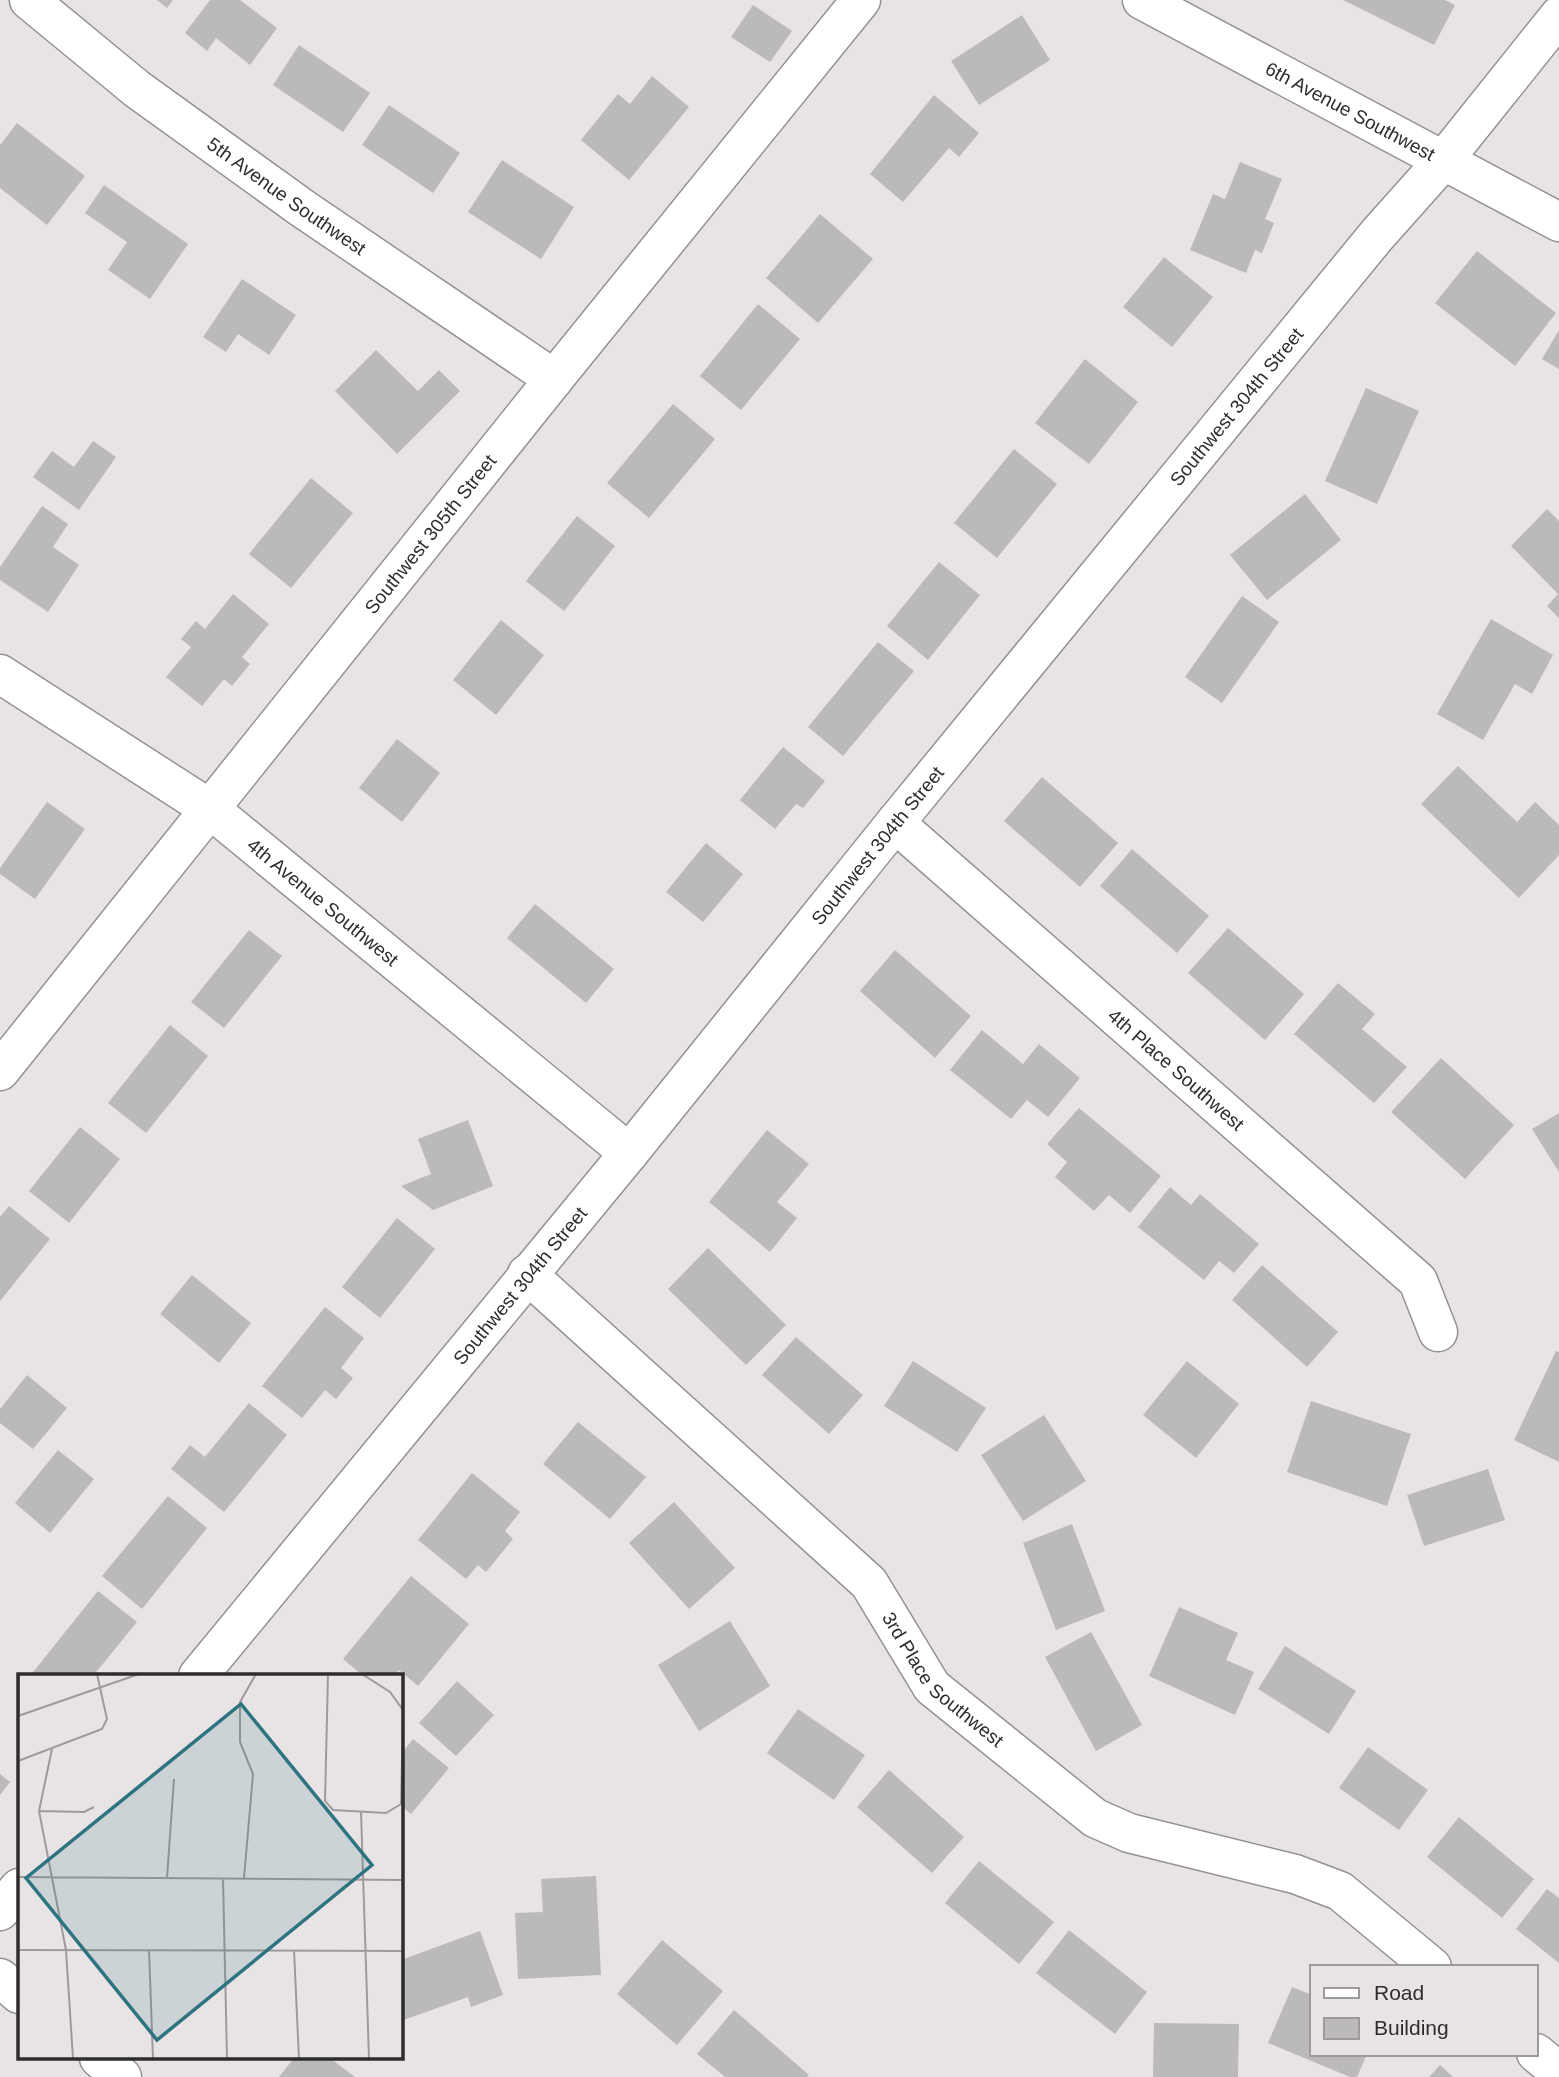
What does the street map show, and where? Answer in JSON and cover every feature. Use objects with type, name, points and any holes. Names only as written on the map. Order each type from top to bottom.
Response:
[{"type":"street","name":"5th Avenue Southwest","points":[[29,0],[137,89],[302,208],[554,379]]},
{"type":"street","name":"Southwest 305th Street","points":[[0,1071],[861,0]]},
{"type":"street","name":"6th Avenue Southwest","points":[[1142,0],[1559,222]]},
{"type":"street","name":"Southwest 304th Street","points":[[200,1674],[629,1153],[895,823],[1377,235],[1443,161],[1559,16]]},
{"type":"street","name":"4th Avenue Southwest","points":[[0,674],[210,809],[629,1153]]},
{"type":"street","name":"4th Place Southwest","points":[[895,823],[1418,1281],[1438,1332]]},
{"type":"street","name":"3rd Place Southwest","points":[[527,1274],[869,1583],[932,1687],[1095,1818],[1129,1833],[1295,1874],[1340,1891],[1430,1965]]},
{"type":"street","points":[[0,1911],[18,1889]]},
{"type":"street","points":[[0,1978],[18,1993]]},
{"type":"street","points":[[1538,2055],[1559,2071]]},
{"type":"street","points":[[101,2060],[122,2077]]},
{"type":"building","points":[[157,0],[173,0],[167,8]]},
{"type":"building","points":[[210,0],[240,0],[277,28],[250,65],[216,38],[207,51],[185,33]]},
{"type":"building","points":[[1343,0],[1445,0],[1455,5],[1434,45]]},
{"type":"building","points":[[753,5],[792,31],[770,62],[731,37]]},
{"type":"building","points":[[1022,15],[1050,60],[979,105],[951,61]]},
{"type":"building","points":[[299,45],[370,93],[343,132],[273,85]]},
{"type":"building","points":[[652,76],[689,107],[629,180],[581,140],[618,94],[630,104]]},
{"type":"building","points":[[934,95],[979,133],[959,157],[949,148],[903,202],[870,174]]},
{"type":"building","points":[[389,105],[460,153],[433,193],[362,145]]},
{"type":"building","points":[[17,123],[85,176],[47,225],[0,188],[0,145]]},
{"type":"building","points":[[502,160],[574,207],[541,259],[468,212]]},
{"type":"building","points":[[1240,162],[1282,179],[1265,219],[1274,223],[1262,253],[1255,250],[1246,273],[1190,250],[1213,194],[1225,199]]},
{"type":"building","points":[[104,185],[188,244],[150,299],[108,270],[127,242],[85,213]]},
{"type":"building","points":[[820,214],[873,259],[818,323],[766,278]]},
{"type":"building","points":[[1477,251],[1556,313],[1515,366],[1435,303]]},
{"type":"building","points":[[1164,257],[1213,297],[1172,347],[1123,307]]},
{"type":"building","points":[[242,279],[296,315],[269,355],[238,334],[226,352],[203,337]]},
{"type":"building","points":[[758,304],[800,339],[741,410],[700,376]]},
{"type":"building","points":[[1559,330],[1559,369],[1542,359]]},
{"type":"building","points":[[376,350],[418,391],[439,370],[460,391],[397,454],[335,391]]},
{"type":"building","points":[[1085,359],[1138,402],[1089,464],[1035,423]]},
{"type":"building","points":[[1366,388],[1419,411],[1377,504],[1325,481]]},
{"type":"building","points":[[673,404],[715,439],[649,518],[607,483]]},
{"type":"building","points":[[93,441],[116,457],[79,510],[33,477],[52,451],[74,467]]},
{"type":"building","points":[[1014,449],[1057,484],[997,558],[954,523]]},
{"type":"building","points":[[311,478],[353,513],[291,588],[249,554]]},
{"type":"building","points":[[1305,494],[1341,540],[1267,600],[1230,555]]},
{"type":"building","points":[[42,506],[68,524],[53,547],[79,565],[48,612],[0,580],[0,567]]},
{"type":"building","points":[[1547,509],[1559,521],[1559,618],[1547,606],[1558,594],[1511,546]]},
{"type":"building","points":[[577,516],[615,546],[564,611],[526,581]]},
{"type":"building","points":[[939,562],[980,595],[928,660],[887,626]]},
{"type":"building","points":[[233,594],[269,624],[242,657],[250,664],[232,686],[224,679],[202,706],[166,677],[191,647],[181,639],[196,621],[205,629]]},
{"type":"building","points":[[1242,596],[1279,622],[1222,703],[1185,677]]},
{"type":"building","points":[[1491,619],[1553,655],[1532,694],[1515,684],[1483,740],[1437,714]]},
{"type":"building","points":[[501,620],[544,655],[496,715],[453,680]]},
{"type":"building","points":[[878,642],[914,671],[843,756],[808,727]]},
{"type":"building","points":[[397,739],[440,773],[402,822],[359,788]]},
{"type":"building","points":[[783,747],[825,781],[803,808],[796,804],[775,829],[740,800]]},
{"type":"building","points":[[1458,766],[1517,822],[1535,802],[1559,825],[1559,855],[1519,898],[1421,804]]},
{"type":"building","points":[[1042,777],[1118,843],[1080,887],[1004,821]]},
{"type":"building","points":[[47,802],[85,829],[35,899],[0,874],[0,868]]},
{"type":"building","points":[[706,843],[743,874],[703,922],[666,892]]},
{"type":"building","points":[[1132,849],[1209,916],[1177,953],[1100,886]]},
{"type":"building","points":[[535,904],[614,969],[586,1003],[507,938]]},
{"type":"building","points":[[1228,928],[1304,994],[1265,1040],[1188,973]]},
{"type":"building","points":[[249,930],[282,956],[224,1028],[191,1002]]},
{"type":"building","points":[[895,950],[971,1016],[935,1058],[860,991]]},
{"type":"building","points":[[1338,983],[1375,1014],[1362,1029],[1407,1067],[1374,1103],[1294,1034]]},
{"type":"building","points":[[170,1025],[208,1056],[146,1133],[108,1103]]},
{"type":"building","points":[[982,1030],[1023,1064],[1039,1044],[1080,1078],[1048,1117],[1027,1100],[1011,1119],[950,1070]]},
{"type":"building","points":[[1441,1058],[1514,1125],[1465,1179],[1391,1112]]},
{"type":"building","points":[[1079,1108],[1161,1176],[1130,1213],[1109,1195],[1094,1211],[1055,1177],[1067,1162],[1047,1144]]},
{"type":"building","points":[[1559,1113],[1559,1172],[1532,1129]]},
{"type":"building","points":[[468,1120],[493,1186],[433,1210],[401,1186],[431,1174],[418,1139]]},
{"type":"building","points":[[80,1127],[120,1159],[69,1223],[29,1191]]},
{"type":"building","points":[[767,1130],[809,1164],[777,1202],[797,1218],[770,1252],[709,1202]]},
{"type":"building","points":[[1170,1187],[1191,1205],[1200,1194],[1259,1244],[1234,1273],[1219,1261],[1204,1280],[1138,1227]]},
{"type":"building","points":[[9,1206],[50,1239],[0,1301],[0,1217]]},
{"type":"building","points":[[397,1218],[435,1249],[380,1318],[342,1287]]},
{"type":"building","points":[[708,1248],[786,1325],[746,1365],[668,1289]]},
{"type":"building","points":[[1262,1265],[1338,1332],[1307,1367],[1232,1300]]},
{"type":"building","points":[[192,1275],[251,1323],[219,1363],[160,1314]]},
{"type":"building","points":[[325,1307],[364,1338],[341,1368],[353,1378],[336,1399],[325,1390],[302,1418],[262,1386]]},
{"type":"building","points":[[796,1337],[863,1395],[829,1434],[762,1375]]},
{"type":"building","points":[[1556,1351],[1559,1352],[1559,1462],[1514,1440]]},
{"type":"building","points":[[913,1361],[986,1408],[957,1452],[884,1406]]},
{"type":"building","points":[[1187,1361],[1239,1404],[1196,1458],[1143,1415]]},
{"type":"building","points":[[27,1375],[67,1408],[33,1449],[0,1423],[0,1409]]},
{"type":"building","points":[[1311,1401],[1411,1434],[1387,1506],[1287,1472]]},
{"type":"building","points":[[249,1403],[287,1435],[224,1512],[171,1469],[190,1445],[205,1457]]},
{"type":"building","points":[[1044,1415],[1086,1481],[1023,1521],[981,1455]]},
{"type":"building","points":[[578,1422],[646,1477],[610,1519],[543,1464]]},
{"type":"building","points":[[58,1450],[94,1479],[50,1533],[15,1503]]},
{"type":"building","points":[[1488,1469],[1505,1520],[1424,1546],[1407,1495]]},
{"type":"building","points":[[472,1473],[520,1512],[505,1531],[513,1539],[486,1572],[478,1565],[466,1579],[418,1540]]},
{"type":"building","points":[[168,1496],[207,1528],[142,1609],[102,1576]]},
{"type":"building","points":[[674,1502],[735,1568],[689,1609],[629,1543]]},
{"type":"building","points":[[1072,1524],[1105,1611],[1056,1630],[1023,1543]]},
{"type":"building","points":[[411,1576],[469,1624],[418,1686],[399,1670],[396,1674],[361,1674],[343,1659]]},
{"type":"building","points":[[98,1591],[137,1622],[95,1674],[32,1674]]},
{"type":"building","points":[[1179,1607],[1238,1633],[1226,1660],[1254,1672],[1235,1715],[1149,1676]]},
{"type":"building","points":[[730,1621],[770,1686],[699,1731],[658,1665]]},
{"type":"building","points":[[1091,1632],[1142,1725],[1096,1751],[1045,1657]]},
{"type":"building","points":[[1285,1646],[1356,1691],[1329,1734],[1258,1689]]},
{"type":"building","points":[[457,1681],[494,1715],[456,1756],[419,1723]]},
{"type":"building","points":[[798,1709],[865,1755],[834,1800],[767,1753]]},
{"type":"building","points":[[413,1739],[449,1768],[411,1814],[402,1807],[402,1753]]},
{"type":"building","points":[[1368,1747],[1428,1790],[1399,1830],[1339,1788]]},
{"type":"building","points":[[889,1770],[964,1837],[932,1873],[857,1807]]},
{"type":"building","points":[[0,1774],[10,1782],[0,1795]]},
{"type":"building","points":[[1459,1817],[1534,1879],[1502,1918],[1427,1857]]},
{"type":"building","points":[[979,1861],[1054,1922],[1019,1964],[945,1903]]},
{"type":"building","points":[[596,1876],[601,1975],[518,1979],[515,1913],[543,1912],[541,1879]]},
{"type":"building","points":[[1547,1889],[1559,1898],[1559,1963],[1516,1929]]},
{"type":"building","points":[[1069,1930],[1147,1992],[1115,2034],[1036,1973]]},
{"type":"building","points":[[480,1931],[503,1995],[471,2007],[468,1997],[402,2021],[402,1960]]},
{"type":"building","points":[[662,1940],[723,1991],[677,2045],[617,1994]]},
{"type":"building","points":[[1292,1987],[1310,1994],[1310,2056],[1366,2056],[1357,2077],[1350,2077],[1268,2043]]},
{"type":"building","points":[[734,2010],[809,2075],[725,2077],[697,2054]]},
{"type":"building","points":[[1154,2023],[1239,2024],[1238,2077],[1153,2077]]},
{"type":"building","points":[[292,2060],[333,2060],[355,2077],[279,2077]]},
{"type":"building","points":[[1440,2065],[1453,2077],[1429,2077]]}]
